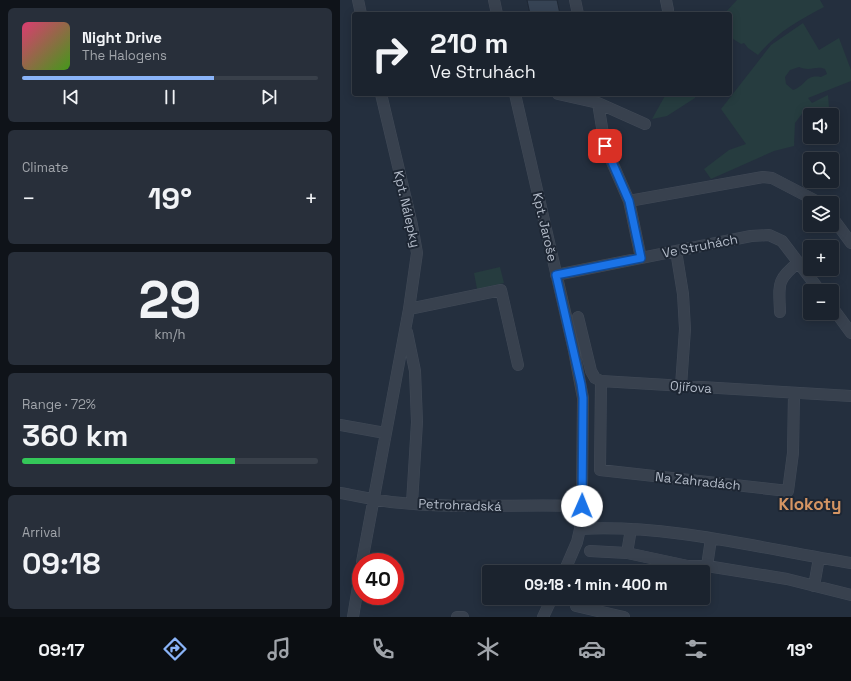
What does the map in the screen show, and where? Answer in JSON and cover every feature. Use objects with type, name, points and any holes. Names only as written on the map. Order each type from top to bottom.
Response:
[{"type":"street","points":[[358,0],[361,12]]},
{"type":"street","points":[[494,0],[497,12]]},
{"type":"street","points":[[575,0],[578,12]]},
{"type":"street","name":"Kpt. Nálepky","points":[[364,553],[409,309],[416,262],[416,246],[381,96]]},
{"type":"street","name":"Kpt. Jaroše","points":[[515,96],[583,398],[582,506],[580,529],[567,565]]},
{"type":"street","points":[[567,96],[598,103],[645,124]]},
{"type":"street","points":[[598,103],[605,146],[629,201],[641,258]]},
{"type":"street","points":[[629,201],[763,177],[772,178],[807,196]]},
{"type":"street","points":[[839,227],[851,243]]},
{"type":"street","name":"Ve Struhách","points":[[556,275],[751,236],[769,235],[782,241],[815,284]]},
{"type":"street","points":[[676,251],[683,294],[685,328],[681,386]]},
{"type":"street","points":[[780,312],[779,288],[782,277],[799,262]]},
{"type":"street","points":[[409,309],[501,290],[518,366]]},
{"type":"street","points":[[578,317],[591,371],[595,378],[601,381]]},
{"type":"street","points":[[839,317],[851,333]]},
{"type":"street","name":"Kpt. Nálepky","points":[[405,326],[415,371],[417,434],[412,503]]},
{"type":"street","name":"Ojířova","points":[[601,381],[851,396]]},
{"type":"street","name":"Na Zahradách","points":[[601,381],[600,470],[788,491],[793,453],[794,393]]},
{"type":"street","points":[[340,425],[385,433]]},
{"type":"street","name":"Petrohradská","points":[[340,493],[412,503],[477,506],[582,506]]},
{"type":"street","points":[[580,529],[631,529],[711,539],[851,563]]},
{"type":"street","points":[[627,553],[631,529]]},
{"type":"street","points":[[707,565],[711,539]]},
{"type":"street","points":[[590,551],[627,553],[683,565]]},
{"type":"street","points":[[814,586],[819,558]]},
{"type":"street","points":[[710,566],[787,579],[851,595]]},
{"type":"street","points":[[353,617],[355,605]]},
{"type":"street","points":[[543,617],[549,605]]},
{"type":"street","points":[[576,606],[624,617]]},
{"type":"street","points":[[457,617],[463,617]]},
{"type":"green space","points":[[737,0],[820,0],[824,7],[788,28],[772,40],[758,55],[744,43],[741,44],[732,38],[732,12],[726,12]]},
{"type":"green space","points":[[803,23],[819,50],[839,38],[851,70],[851,81],[808,98],[812,103],[828,95],[829,108],[803,108],[803,112],[795,123],[794,146],[774,151],[711,179],[704,169],[729,150],[746,144],[721,109],[771,45]],"holes":[[[799,67],[807,69],[825,69],[827,74],[821,77],[816,76],[809,78],[798,88],[793,90],[786,84],[785,77],[790,70]]]},
{"type":"green space","points":[[665,96],[695,96],[695,98],[667,116],[652,119]]},
{"type":"green space","points":[[500,267],[504,283],[477,289],[474,273]]},
{"type":"building","points":[[527,0],[557,0],[560,12],[530,12]]},
{"type":"district","name":"Klokoty","points":[[810,504]]},
{"type":"route","points":[[582,506],[583,398],[556,275],[641,258],[629,201],[605,146]]}]
